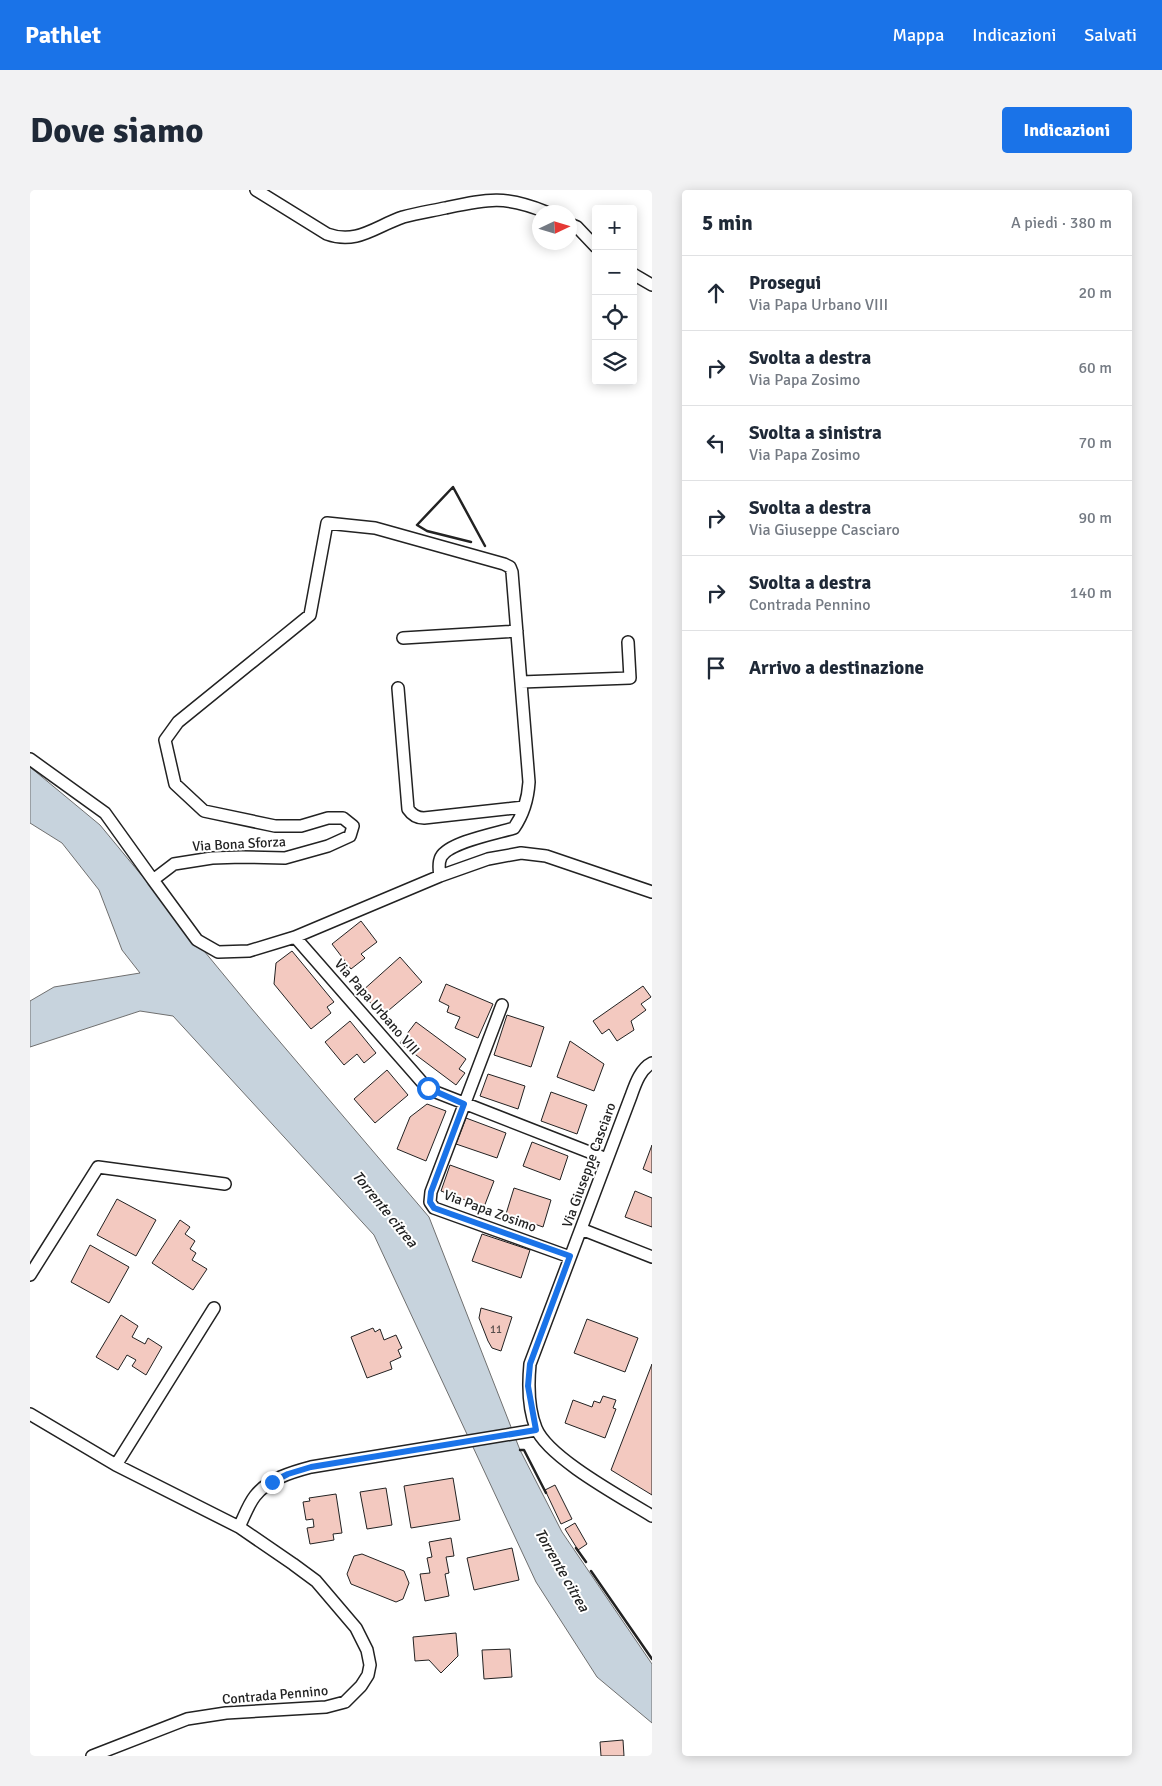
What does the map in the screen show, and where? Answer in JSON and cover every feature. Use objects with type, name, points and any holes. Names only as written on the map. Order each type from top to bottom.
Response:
[{"type":"street","points":[[256,190],[327,234],[337,237],[362,235],[387,223],[420,212],[482,200],[518,202],[532,207]]},
{"type":"street","points":[[577,227],[592,244]]},
{"type":"street","points":[[637,276],[652,285]]},
{"type":"street","name":"Via Bona Sforza","points":[[153,880],[174,864],[232,857],[285,858],[328,846],[350,836],[353,826],[343,818],[328,818],[301,826],[275,826],[204,811],[175,784],[165,740],[178,722],[310,615],[327,523],[375,528],[510,567],[517,632]]},
{"type":"street","points":[[403,638],[517,632],[529,782],[524,807],[519,821],[514,828],[458,845],[448,850],[441,856],[440,876]]},
{"type":"street","points":[[521,682],[630,678],[628,642]]},
{"type":"street","points":[[398,688],[408,809],[411,814],[424,818],[524,807]]},
{"type":"street","points":[[30,759],[105,813],[197,940],[218,952],[249,951],[295,937],[440,876],[488,859],[521,853],[546,856],[652,892]]},
{"type":"street","name":"Via Papa Urbano VIII","points":[[295,937],[428,1088],[464,1104],[607,1159]]},
{"type":"street","name":"Via Papa Zosimo","points":[[502,1005],[431,1192],[430,1202],[434,1208],[570,1256]]},
{"type":"street","name":"Via Giuseppe Casciaro","points":[[652,1063],[639,1076],[607,1159],[530,1364],[528,1386],[536,1430],[550,1448],[570,1464],[652,1516]]},
{"type":"street","points":[[30,1275],[98,1166],[225,1184]]},
{"type":"street","points":[[581,1229],[652,1257]]},
{"type":"street","points":[[116,1465],[214,1308]]},
{"type":"street","name":"Contrada Pennino","points":[[30,1414],[116,1465],[239,1527],[316,1581],[356,1628],[367,1650],[370,1665],[368,1675],[361,1686],[345,1702],[326,1707],[226,1713],[187,1720],[92,1756]]},
{"type":"street","points":[[239,1527],[256,1495],[272,1482],[288,1474],[320,1465],[536,1430]]},
{"type":"water","name":"Torrente citrea","points":[[30,767],[100,825],[252,1009],[429,1217],[520,1450],[562,1532],[652,1664],[652,1723],[597,1677],[536,1582],[374,1235],[173,1016],[140,1011],[30,1047],[30,1001],[54,987],[140,973],[122,950],[99,890],[62,843],[30,823]]},
{"type":"building","points":[[361,921],[377,942],[361,954],[365,958],[351,969],[332,944]]},
{"type":"building","points":[[292,951],[334,1002],[327,1007],[331,1013],[311,1029],[274,984],[276,963]]},
{"type":"building","points":[[400,957],[422,982],[382,1016],[361,992]]},
{"type":"building","points":[[446,984],[493,1004],[478,1038],[455,1028],[460,1017],[447,1012],[449,1006],[439,1001]]},
{"type":"building","points":[[643,986],[651,997],[641,1004],[646,1010],[631,1021],[634,1030],[617,1041],[609,1029],[602,1034],[593,1021]]},
{"type":"building","points":[[507,1015],[544,1027],[531,1067],[494,1055]]},
{"type":"building","points":[[350,1021],[376,1053],[364,1063],[357,1054],[344,1065],[325,1042]]},
{"type":"building","points":[[416,1022],[466,1059],[459,1069],[465,1073],[456,1085],[400,1043]]},
{"type":"building","points":[[570,1041],[604,1064],[594,1091],[557,1077]]},
{"type":"building","points":[[387,1070],[408,1095],[375,1123],[354,1099]]},
{"type":"building","points":[[488,1074],[525,1086],[518,1109],[480,1096]]},
{"type":"building","points":[[551,1092],[587,1105],[577,1134],[541,1121]]},
{"type":"building","points":[[427,1104],[446,1111],[426,1161],[397,1149],[410,1117]]},
{"type":"building","points":[[466,1118],[506,1133],[497,1158],[456,1144]]},
{"type":"building","points":[[532,1142],[568,1156],[560,1180],[523,1166]]},
{"type":"building","points":[[652,1145],[652,1173],[643,1169]]},
{"type":"building","points":[[450,1165],[494,1181],[484,1207],[441,1191]]},
{"type":"building","points":[[514,1188],[551,1200],[543,1227],[506,1214]]},
{"type":"building","points":[[635,1191],[652,1198],[652,1227],[625,1217]]},
{"type":"building","points":[[117,1199],[156,1220],[136,1256],[97,1235]]},
{"type":"building","points":[[180,1220],[190,1227],[185,1234],[195,1241],[190,1249],[196,1253],[192,1260],[207,1269],[193,1290],[152,1263]]},
{"type":"building","points":[[482,1234],[530,1250],[521,1278],[472,1261]]},
{"type":"building","points":[[90,1245],[129,1267],[109,1303],[71,1282]]},
{"type":"building","points":[[481,1308],[512,1317],[501,1351],[492,1348],[488,1341],[479,1318]]},
{"type":"building","points":[[121,1315],[138,1326],[132,1337],[145,1344],[148,1338],[162,1347],[146,1375],[132,1366],[136,1360],[127,1355],[118,1370],[96,1357]]},
{"type":"building","points":[[587,1319],[638,1338],[625,1372],[574,1353]]},
{"type":"building","points":[[373,1328],[375,1332],[380,1329],[384,1340],[396,1335],[402,1348],[398,1350],[401,1357],[390,1362],[392,1369],[367,1378],[351,1337]]},
{"type":"building","points":[[652,1364],[652,1495],[611,1470]]},
{"type":"building","points":[[603,1396],[616,1400],[613,1408],[616,1409],[605,1438],[565,1423],[573,1400],[592,1407],[594,1401],[600,1403]]},
{"type":"building","points":[[453,1478],[460,1520],[411,1528],[404,1486]]},
{"type":"building","points":[[555,1485],[572,1519],[561,1524],[545,1490]]},
{"type":"building","points":[[386,1488],[392,1525],[367,1529],[360,1492]]},
{"type":"building","points":[[336,1494],[342,1533],[333,1534],[334,1540],[310,1544],[307,1528],[314,1527],[313,1519],[306,1520],[303,1502],[310,1501],[309,1498]]},
{"type":"building","points":[[575,1523],[587,1544],[578,1550],[565,1529]]},
{"type":"building","points":[[451,1538],[454,1556],[446,1557],[449,1573],[445,1574],[449,1596],[425,1601],[420,1574],[430,1573],[427,1558],[432,1557],[429,1542]]},
{"type":"building","points":[[512,1548],[519,1580],[474,1590],[467,1558]]},
{"type":"building","points":[[362,1554],[404,1571],[409,1583],[403,1599],[396,1602],[351,1584],[347,1574],[354,1556]]},
{"type":"building","points":[[456,1633],[458,1656],[441,1673],[429,1660],[415,1661],[413,1637]]},
{"type":"building","points":[[510,1649],[512,1677],[484,1679],[482,1650]]},
{"type":"building","points":[[623,1740],[624,1756],[601,1756],[600,1742]]},
{"type":"wall","points":[[471,542],[427,531],[417,525],[453,487],[485,546]]},
{"type":"wall","points":[[520,1450],[524,1450],[546,1493]]},
{"type":"wall","points":[[576,1548],[586,1562]]},
{"type":"wall","points":[[591,1571],[652,1659]]},
{"type":"route","points":[[272,1482],[288,1474],[311,1467],[536,1430],[528,1386],[530,1364],[570,1256],[434,1208],[430,1202],[431,1192],[464,1104],[428,1088]]}]
